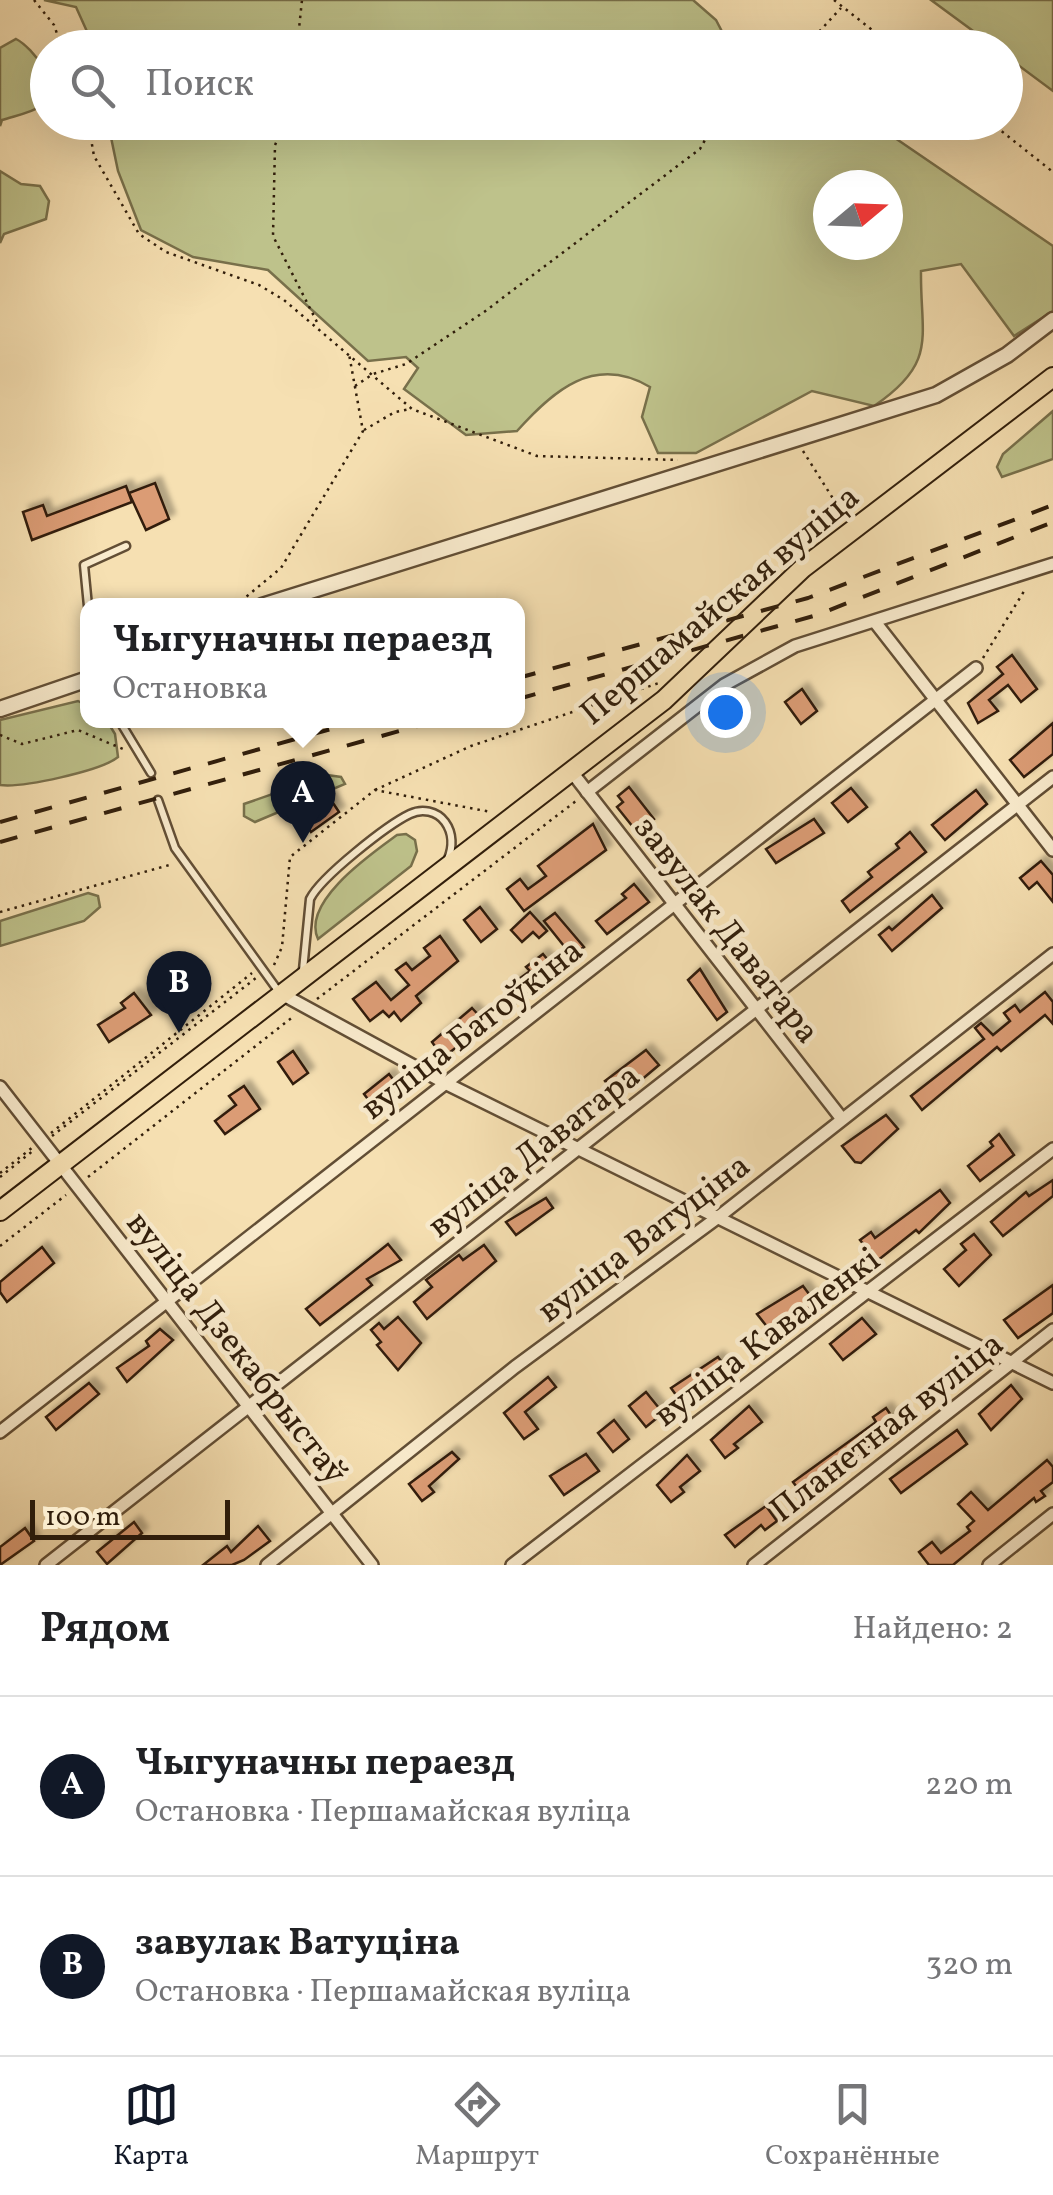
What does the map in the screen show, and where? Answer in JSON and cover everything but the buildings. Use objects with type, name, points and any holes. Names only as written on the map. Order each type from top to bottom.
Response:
[{"type":"main road","name":"Першамайская вуліца","points":[[0,1211],[692,677],[772,594],[1053,378]]},
{"type":"street","points":[[288,598],[936,395],[1008,355],[1053,320]]},
{"type":"street","points":[[587,792],[724,685],[796,646],[1053,564]]},
{"type":"street","points":[[874,622],[1053,850]]},
{"type":"street","name":"вуліца Батоўкіна","points":[[0,1432],[976,668]]},
{"type":"street","points":[[0,709],[80,682]]},
{"type":"street","name":"завулак Даватара","points":[[572,771],[842,1119]]},
{"type":"street","name":"вуліца Даватара","points":[[46,1565],[1053,777]]},
{"type":"street","name":"вуліца Ватуціна","points":[[268,1565],[515,1367],[721,1216],[1053,954]]},
{"type":"street","points":[[280,992],[445,1083],[872,1290],[1053,1383]]},
{"type":"street","name":"вуліца Дзекабрыстаў","points":[[0,1086],[372,1565]]},
{"type":"street","name":"вуліца Каваленкі","points":[[512,1565],[1053,1149]]},
{"type":"street","name":"Планетная вуліца","points":[[754,1565],[1053,1330]]},
{"type":"street","points":[[989,1565],[1053,1514]]},
{"type":"lane","points":[[87,598],[84,566],[126,546]]},
{"type":"lane","points":[[122,728],[151,772]]},
{"type":"lane","points":[[158,800],[174,848],[280,992]]},
{"type":"lane","points":[[303,975],[310,898],[362,850],[412,812],[429,811],[440,816],[451,834],[446,865]]},
{"type":"path","points":[[34,0],[56,30]]},
{"type":"path","points":[[299,30],[302,0]]},
{"type":"path","points":[[834,0],[873,30]]},
{"type":"path","points":[[821,30],[843,6]]},
{"type":"path","points":[[91,140],[94,156],[139,234],[166,252],[260,285],[320,328],[412,409],[537,456],[684,460]]},
{"type":"path","points":[[277,140],[274,236],[320,328]]},
{"type":"path","points":[[354,386],[372,374],[406,364],[484,312],[700,149],[705,140]]},
{"type":"path","points":[[1013,140],[1053,172]]},
{"type":"path","points":[[348,352],[363,431]]},
{"type":"path","points":[[244,598],[280,568],[363,431],[395,412],[412,409]]},
{"type":"path","points":[[796,440],[854,530]]},
{"type":"path","points":[[976,668],[1034,573]]},
{"type":"path","points":[[525,728],[662,682]]},
{"type":"path","points":[[375,790],[471,746],[525,728]]},
{"type":"path","points":[[0,735],[22,744],[78,730],[138,756]]},
{"type":"path","points":[[0,1246],[587,792]]},
{"type":"path","points":[[0,912],[184,860]]},
{"type":"path","points":[[0,1172],[262,966]]},
{"type":"path","points":[[251,982],[256,989]]},
{"type":"path","points":[[277,1016],[284,1024]]},
{"type":"green space","points":[[44,0],[693,0],[716,20],[721,30],[86,30],[76,7]]},
{"type":"green space","points":[[931,0],[1053,0],[1053,91],[1023,69],[1023,30],[972,30]]},
{"type":"green space","points":[[16,39],[30,50],[30,111],[2,120],[0,126],[0,48]]},
{"type":"green space","points":[[112,140],[898,140],[1053,246],[1053,311],[1014,336],[961,264],[921,271],[923,331],[917,361],[895,390],[874,406],[812,391],[696,453],[658,453],[642,417],[650,387],[630,378],[593,376],[560,391],[517,431],[466,435],[404,389],[418,368],[406,357],[368,361],[268,270],[193,257],[141,230],[118,171]]},
{"type":"green space","points":[[0,171],[21,184],[40,186],[49,201],[46,219],[4,234],[0,243]]},
{"type":"green space","points":[[1053,411],[1053,459],[1002,477],[997,467],[1003,454]]},
{"type":"green space","points":[[78,701],[80,728],[111,728],[118,757],[61,777],[0,785],[0,720]]},
{"type":"green space","points":[[327,775],[341,777],[345,784],[255,822],[244,816],[244,804]]},
{"type":"green space","points":[[406,834],[415,840],[417,851],[411,866],[318,939],[315,925],[320,910],[341,880],[397,835]]},
{"type":"green space","points":[[88,893],[98,896],[100,907],[84,921],[0,946],[0,921]]},
{"type":"railway","points":[[525,676],[808,598],[1053,505]]},
{"type":"railway","points":[[525,697],[817,615],[1053,522]]},
{"type":"railway","points":[[0,822],[335,728]]},
{"type":"railway","points":[[0,842],[410,728]]},
{"type":"place","name":"Чыгуначны пераезд","points":[[303,843]]},
{"type":"place","name":"завулак Ватуціна","points":[[179,1033]]}]
